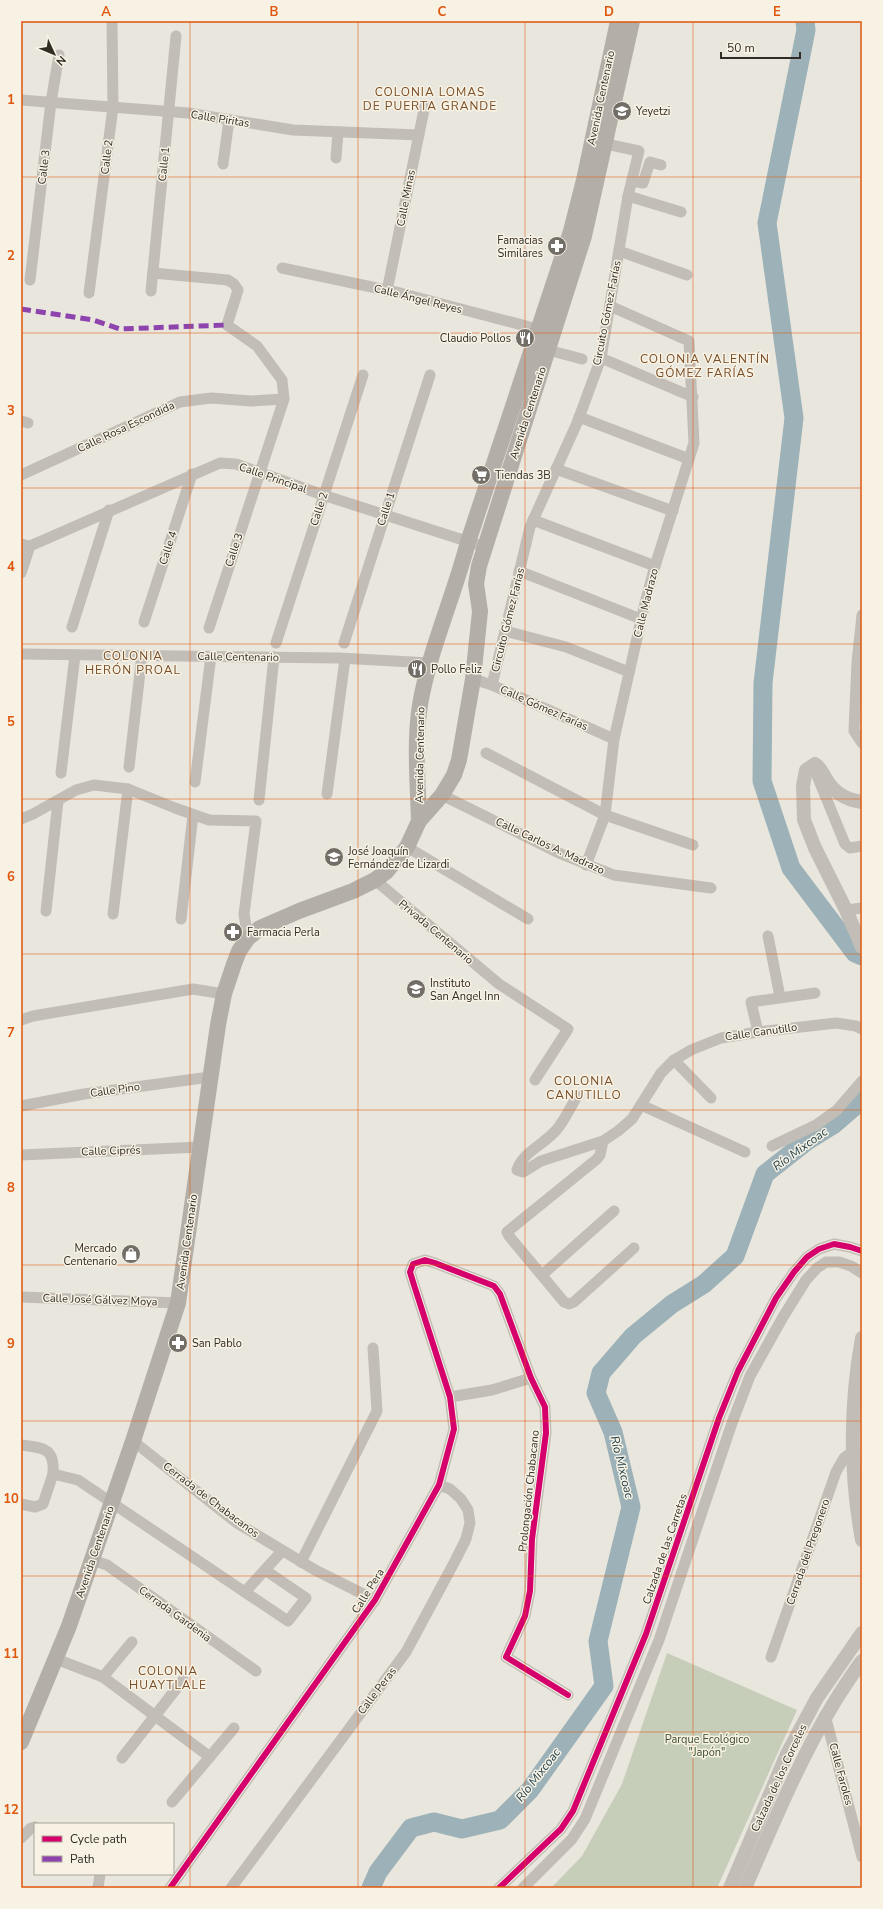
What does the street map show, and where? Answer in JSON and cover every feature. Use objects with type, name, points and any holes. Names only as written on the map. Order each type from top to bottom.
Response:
[{"type":"main road","name":"Avenida Centenario","points":[[21,1742],[25,1725],[56,1658],[92,1560],[178,1303],[210,1077],[224,996],[239,951],[248,938],[260,928],[353,891],[375,880],[387,871],[407,847],[419,821],[442,795],[454,775],[459,760],[473,679],[480,611],[476,584],[479,566],[548,350],[546,331],[584,180],[618,21]]},
{"type":"main road","name":"Avenida Centenario","points":[[419,821],[418,732],[420,707],[430,664],[458,579],[468,542],[546,331],[584,236],[606,144],[632,21]]},
{"type":"main road","points":[[458,579],[476,584]]},
{"type":"street","name":"Calle 2","points":[[89,293],[114,107],[112,21]]},
{"type":"street","name":"Calle 1","points":[[151,291],[170,112],[176,36]]},
{"type":"street","name":"Calle 3","points":[[30,280],[51,102],[59,54]]},
{"type":"street","name":"Calle Piritas","points":[[21,100],[170,112],[293,130],[418,135]]},
{"type":"street","name":"Calle Minas","points":[[387,291],[425,105]]},
{"type":"street","points":[[223,164],[229,120]]},
{"type":"street","points":[[336,158],[338,132]]},
{"type":"street","name":"Circuito Gómez Farías","points":[[492,685],[519,571],[533,520],[579,417],[601,358],[628,196],[639,151],[606,144]]},
{"type":"street","points":[[632,181],[643,183],[650,162],[661,165]]},
{"type":"street","points":[[628,196],[681,212]]},
{"type":"street","points":[[619,251],[687,275]]},
{"type":"street","name":"Calle Ángel Reyes","points":[[282,268],[387,291],[546,331]]},
{"type":"street","points":[[153,273],[228,280],[234,284],[238,290],[227,325],[257,346],[282,380],[284,399],[280,415],[259,472]]},
{"type":"street","name":"Calle Madrazo","points":[[586,865],[605,815],[614,739],[641,619],[655,566],[694,443],[689,341],[610,306]]},
{"type":"street","points":[[548,350],[582,359]]},
{"type":"street","points":[[601,358],[692,397]]},
{"type":"street","name":"Calle 2","points":[[276,643],[363,375]]},
{"type":"street","name":"Calle 1","points":[[344,643],[430,376]]},
{"type":"street","name":"Calle Rosa Escondida","points":[[21,475],[180,402],[211,398],[251,401],[284,399]]},
{"type":"street","points":[[579,417],[689,459]]},
{"type":"street","name":"Calle Principal","points":[[26,545],[220,463],[236,464],[323,495],[485,547]]},
{"type":"street","points":[[556,468],[673,511]]},
{"type":"street","name":"Calle 3","points":[[209,628],[259,472]]},
{"type":"street","name":"Calle 4","points":[[144,622],[192,474]]},
{"type":"street","points":[[72,627],[109,510]]},
{"type":"street","points":[[533,520],[655,566]]},
{"type":"street","points":[[21,573],[26,545]]},
{"type":"street","points":[[519,571],[641,619]]},
{"type":"street","points":[[862,615],[857,662],[854,731],[862,743]]},
{"type":"street","points":[[505,631],[566,648],[629,672]]},
{"type":"street","name":"Calle Centenario","points":[[21,654],[345,658],[430,664]]},
{"type":"street","points":[[61,773],[75,655]]},
{"type":"street","points":[[128,767],[142,655]]},
{"type":"street","points":[[195,782],[211,656]]},
{"type":"street","points":[[259,800],[274,657]]},
{"type":"street","points":[[326,794],[345,658]]},
{"type":"street","name":"Calle Gómez Farías","points":[[473,679],[492,685],[614,739]]},
{"type":"street","points":[[486,753],[605,815],[693,845]]},
{"type":"street","points":[[862,802],[851,801],[836,792],[827,781],[820,767],[815,764],[806,770],[804,786],[804,820],[815,848],[849,916],[862,947]]},
{"type":"street","points":[[813,766],[845,844],[850,848],[862,846]]},
{"type":"street","points":[[21,819],[58,801],[76,790],[94,785],[128,788],[193,815],[209,820],[256,821],[244,914],[248,938]]},
{"type":"street","points":[[113,914],[128,788]]},
{"type":"street","name":"Calle Carlos A. Madrazo","points":[[442,795],[586,865],[614,875],[711,888]]},
{"type":"street","points":[[46,911],[58,801]]},
{"type":"street","points":[[181,919],[193,815]]},
{"type":"street","points":[[407,847],[528,919]]},
{"type":"street","name":"Privada Centenario","points":[[375,880],[499,984],[568,1029],[535,1080]]},
{"type":"street","points":[[849,916],[862,908]]},
{"type":"street","points":[[768,936],[780,997]]},
{"type":"street","points":[[21,1020],[33,1016],[193,989],[224,996]]},
{"type":"street","points":[[758,1032],[751,1002],[815,993]]},
{"type":"street","name":"Calle Canutillo","points":[[577,1096],[558,1129],[519,1163],[517,1170],[523,1172],[541,1161],[603,1141],[618,1131],[632,1119],[660,1073],[674,1060],[691,1050],[721,1038],[758,1032],[836,1023],[856,1026],[862,1029]]},
{"type":"street","points":[[674,1060],[711,1098]]},
{"type":"street","name":"Calle Pino","points":[[21,1106],[84,1094],[210,1077]]},
{"type":"street","points":[[772,1146],[821,1121],[837,1110],[862,1082]]},
{"type":"street","points":[[641,1105],[745,1152]]},
{"type":"street","points":[[603,1141],[600,1155],[507,1232],[564,1302],[569,1304],[574,1302],[634,1248]]},
{"type":"street","name":"Calle Ciprés","points":[[21,1155],[200,1147]]},
{"type":"street","points":[[542,1275],[614,1211]]},
{"type":"street","name":"Calzada de las Carretas","points":[[499,1888],[561,1829],[573,1811],[646,1634],[719,1418],[733,1384],[776,1298],[798,1267],[807,1257],[819,1249],[834,1244],[862,1251]]},
{"type":"street","name":"Prolongación Chabacano","points":[[414,1264],[425,1260],[435,1262],[494,1286],[500,1294],[531,1378],[546,1407],[546,1433],[532,1540],[530,1591],[525,1616],[506,1657],[568,1695]]},
{"type":"street","name":"Calzada de las Carretas","points":[[523,1888],[572,1839],[585,1819],[659,1640],[732,1423],[750,1376],[806,1280],[816,1268],[826,1262],[839,1262],[851,1266],[862,1273]]},
{"type":"street","name":"Calle Pera","points":[[170,1888],[376,1600],[439,1485],[443,1463],[454,1429],[450,1397],[410,1272],[414,1264]]},
{"type":"street","name":"Calle José Gálvez Moya","points":[[21,1297],[178,1303]]},
{"type":"street","points":[[862,1338],[855,1395],[853,1451],[856,1498],[862,1540]]},
{"type":"street","points":[[301,1562],[377,1411],[373,1348]]},
{"type":"street","points":[[450,1397],[492,1390],[531,1378]]},
{"type":"street","name":"Cerrada de Chabacanos","points":[[133,1441],[237,1523],[301,1562],[376,1600]]},
{"type":"street","points":[[21,1445],[45,1448],[50,1452],[54,1463],[53,1474],[43,1504],[35,1507],[21,1504]]},
{"type":"street","name":"Cerrada del Pregonero","points":[[771,1658],[836,1472],[844,1458],[853,1451]]},
{"type":"street","points":[[53,1474],[78,1480],[288,1621],[306,1598],[265,1570]]},
{"type":"street","name":"Calle Peras","points":[[230,1888],[406,1652],[455,1561],[466,1539],[470,1523],[468,1510],[456,1494],[450,1489],[439,1485]]},
{"type":"street","points":[[245,1592],[282,1551]]},
{"type":"street","name":"Cerrada Gardenia","points":[[92,1560],[107,1565],[256,1671]]},
{"type":"street","name":"Calzada de los Corceles","points":[[730,1888],[787,1754],[817,1698],[862,1633]]},
{"type":"street","points":[[103,1677],[132,1642]]},
{"type":"street","points":[[56,1658],[103,1677],[210,1757]]},
{"type":"street","name":"Calzada de los Corceles","points":[[745,1888],[807,1749],[825,1715],[862,1661]]},
{"type":"street","points":[[122,1758],[183,1680]]},
{"type":"street","name":"Calle Faroles","points":[[825,1715],[862,1857]]},
{"type":"street","points":[[172,1802],[234,1728]]},
{"type":"street","points":[[21,1838],[31,1828],[34,1827]]},
{"type":"street","points":[[98,1888],[100,1875]]},
{"type":"green space","name":"Parque Ecológico \"Japón\"","points":[[667,1653],[797,1710],[717,1888],[551,1888],[582,1856],[622,1784]]},
{"type":"waterway","points":[[805,21],[806,30],[767,223],[794,418],[763,683],[762,781],[791,868],[855,953],[862,956]]},
{"type":"waterway","name":"Río Mixcoac","points":[[371,1888],[378,1872],[411,1828],[434,1822],[462,1829],[500,1820],[530,1790],[604,1686],[598,1641],[631,1507],[613,1432],[596,1393],[601,1373],[633,1336],[672,1304],[704,1284],[735,1256],[765,1174],[807,1141],[833,1125],[862,1100]]},
{"type":"marked path","points":[[21,309],[93,320],[120,329],[227,325]]},
{"type":"cycle path","points":[[499,1888],[561,1829],[573,1811],[646,1634],[719,1418],[738,1371],[776,1298],[794,1272],[807,1257],[819,1249],[834,1244],[862,1251]]},
{"type":"cycle path","points":[[170,1888],[375,1600],[439,1485],[454,1429],[450,1397],[410,1272],[413,1264],[425,1260],[494,1286],[500,1294],[531,1378],[545,1407],[546,1433],[532,1539],[530,1591],[525,1616],[506,1657],[568,1695]]},
{"type":"place","name":"Yeyetzi","points":[[622,111]]},
{"type":"place","name":"Famacias Similares","points":[[557,246]]},
{"type":"place","name":"Claudio Pollos","points":[[525,338]]},
{"type":"place","name":"Tiendas 3B","points":[[481,475]]},
{"type":"place","name":"Pollo Feliz","points":[[417,669]]},
{"type":"place","name":"José Joaquín Fernández de Lizardi","points":[[334,857]]},
{"type":"place","name":"Farmacia Perla","points":[[233,932]]},
{"type":"place","name":"Instituto San Angel Inn","points":[[416,989]]},
{"type":"place","name":"Mercado Centenario","points":[[131,1254]]},
{"type":"place","name":"San Pablo","points":[[178,1343]]},
{"type":"district","name":"COLONIA LOMAS DE PUERTA GRANDE","points":[[430,99]]},
{"type":"district","name":"COLONIA VALENTÍN GÓMEZ FARÍAS","points":[[705,366]]},
{"type":"district","name":"COLONIA HERÓN PROAL","points":[[133,663]]},
{"type":"district","name":"COLONIA CANUTILLO","points":[[584,1088]]},
{"type":"district","name":"COLONIA HUAYTLALE","points":[[168,1678]]}]
